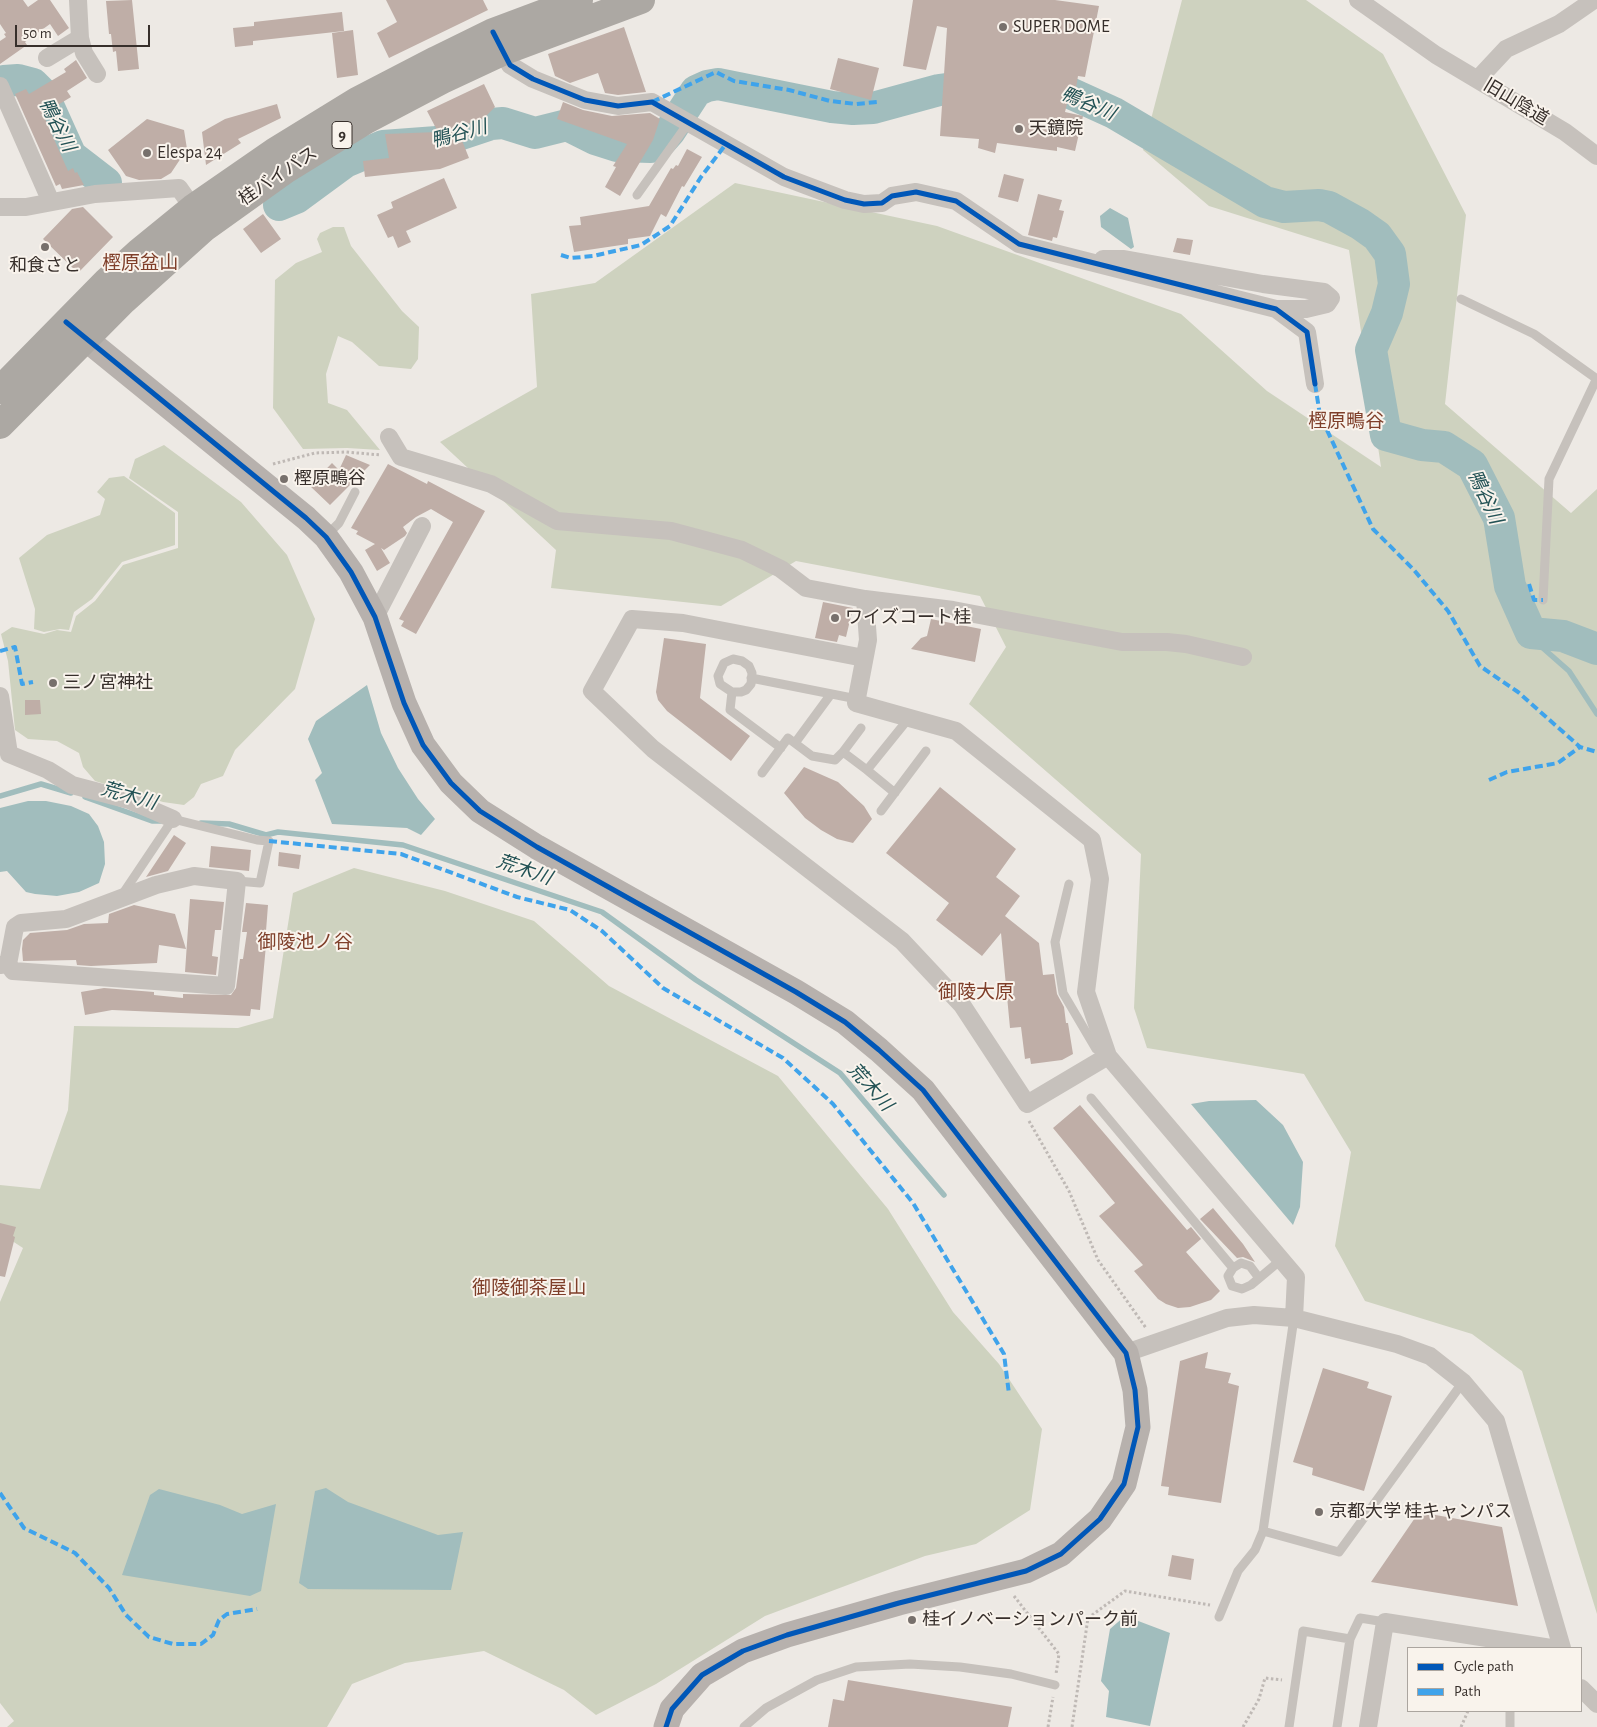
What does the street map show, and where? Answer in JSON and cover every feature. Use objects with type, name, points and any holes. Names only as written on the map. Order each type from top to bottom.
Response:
[{"type":"highway","name":"桂バイパス","points":[[0,425],[88,340],[124,300],[204,228],[285,170],[366,120],[498,42],[579,0]]},
{"type":"highway","name":"桂バイパス","points":[[0,390],[107,281],[193,208],[274,152],[357,101],[498,42],[641,0]]},
{"type":"street","points":[[78,0],[80,38],[84,53],[97,74]]},
{"type":"street","points":[[1358,0],[1436,55],[1478,79]]},
{"type":"street","name":"旧山陰道","points":[[1594,0],[1559,24],[1506,50],[1478,79],[1565,132],[1597,156]]},
{"type":"street","points":[[46,58],[80,38]]},
{"type":"street","points":[[498,42],[510,65],[533,79],[584,100],[618,106],[652,102],[784,177],[845,200],[864,204],[882,203],[892,196],[916,192],[956,201],[1019,244],[1079,260],[1276,309],[1306,309],[1327,304],[1331,298],[1324,292],[1263,284],[1124,259],[1079,260]]},
{"type":"street","points":[[0,86],[51,202]]},
{"type":"street","points":[[0,207],[26,207],[95,194],[179,188],[193,208]]},
{"type":"street","points":[[1276,309],[1307,332],[1315,384]]},
{"type":"street","points":[[66,322],[306,518],[326,537],[351,572],[376,617],[404,703],[419,737],[451,783],[480,811],[537,847],[804,997],[845,1022],[879,1050],[923,1090],[1126,1353],[1135,1390],[1138,1427],[1124,1484],[1100,1519],[1061,1554],[1026,1571],[787,1635],[743,1651],[702,1675],[672,1710],[666,1727]]},
{"type":"street","points":[[390,437],[401,457],[491,484],[557,522],[671,531],[742,550],[781,569],[806,588],[953,610],[1122,642],[1186,644],[1243,658]]},
{"type":"street","points":[[376,617],[422,526]]},
{"type":"street","points":[[865,598],[868,640],[856,702],[956,731],[1092,840],[1100,879],[1086,992],[1108,1056],[1296,1277],[1294,1318]]},
{"type":"street","points":[[864,658],[684,623],[632,619],[592,691],[653,749],[902,941],[962,1005],[1027,1104],[1108,1056]]},
{"type":"street","points":[[0,696],[9,754],[48,770],[72,785],[129,800],[173,819]]},
{"type":"street","points":[[194,876],[237,881],[226,986],[13,971],[4,965],[15,927],[21,923],[66,919],[119,900],[156,884],[194,876]]},
{"type":"street","points":[[1126,1353],[1227,1318],[1254,1314],[1294,1318],[1398,1344],[1430,1356],[1463,1382],[1496,1421],[1562,1647]]},
{"type":"street","points":[[1368,1727],[1385,1622],[1545,1647]]},
{"type":"street","points":[[1582,1689],[1597,1704]]},
{"type":"lane","points":[[637,195],[683,119]]},
{"type":"lane","points":[[1461,298],[1534,334],[1597,378],[1549,479],[1543,600]]},
{"type":"lane","points":[[326,537],[339,523],[354,492]]},
{"type":"lane","points":[[733,659],[742,661],[749,666],[751,678],[746,690],[732,692],[720,684],[720,668],[724,662],[733,659]]},
{"type":"lane","points":[[751,678],[857,699]]},
{"type":"lane","points":[[732,692],[730,710],[781,748]]},
{"type":"lane","points":[[795,743],[831,694]]},
{"type":"lane","points":[[867,770],[909,718]]},
{"type":"lane","points":[[762,773],[788,738],[812,756],[835,760],[861,728]]},
{"type":"lane","points":[[843,752],[894,793]]},
{"type":"lane","points":[[880,811],[926,752]]},
{"type":"lane","points":[[119,900],[173,819],[257,840],[269,841],[260,883],[237,881]]},
{"type":"lane","points":[[1069,884],[1055,942],[1063,994],[1096,1049],[1108,1056]]},
{"type":"lane","points":[[1091,1098],[1233,1268]]},
{"type":"lane","points":[[1260,1278],[1250,1266],[1241,1263],[1233,1268],[1228,1276],[1232,1286],[1242,1288],[1251,1285],[1260,1278],[1282,1260]]},
{"type":"lane","points":[[1219,1617],[1238,1571],[1255,1550],[1263,1531],[1294,1318]]},
{"type":"lane","points":[[1263,1531],[1339,1552],[1463,1382]]},
{"type":"lane","points":[[1337,1727],[1350,1639],[1360,1618],[1385,1622]]},
{"type":"lane","points":[[1289,1727],[1304,1632],[1350,1639]]},
{"type":"lane","points":[[744,1727],[766,1708],[817,1680],[856,1667],[910,1664],[960,1667],[1011,1674],[1055,1685]]},
{"type":"lane","points":[[1510,1712],[1510,1727]]},
{"type":"path","points":[[273,464],[315,453],[346,452],[401,457]]},
{"type":"path","points":[[1028,1120],[1069,1191],[1098,1260],[1149,1333]]},
{"type":"path","points":[[1072,1727],[1088,1618],[1125,1591],[1222,1607]]},
{"type":"path","points":[[1012,1593],[1059,1654],[1048,1727]]},
{"type":"path","points":[[1243,1727],[1258,1699],[1265,1678],[1296,1682]]},
{"type":"path","points":[[1461,1727],[1468,1712]]},
{"type":"green space","points":[[1182,0],[1306,0],[1383,54],[1466,215],[1445,404],[1571,513],[1597,489],[1597,1614],[1522,1371],[1472,1334],[1365,1301],[1335,1246],[1351,1152],[1304,1074],[1147,1048],[1134,1008],[1141,854],[969,704],[1006,647],[980,596],[796,561],[721,606],[551,588],[556,550],[440,442],[537,387],[531,294],[595,283],[735,183],[937,226],[1181,314],[1267,391],[1381,467],[1349,250],[1209,206],[1143,150]]},
{"type":"green space","points":[[333,227],[344,227],[351,246],[402,311],[419,327],[418,359],[411,369],[379,366],[352,342],[338,336],[326,374],[328,403],[347,410],[380,450],[347,448],[303,449],[273,408],[275,280],[296,263],[322,252],[317,239],[320,233]]},
{"type":"green space","points":[[164,445],[241,502],[287,555],[315,619],[295,689],[235,750],[223,776],[201,784],[194,797],[184,805],[163,802],[95,781],[83,767],[79,753],[57,741],[28,739],[15,730],[8,661],[1,634],[12,627],[44,634],[57,630],[71,632],[76,616],[95,601],[123,565],[178,548],[178,512],[129,478],[135,459]]},
{"type":"green space","points":[[124,476],[175,513],[175,545],[122,562],[92,599],[74,612],[69,630],[60,629],[44,632],[34,629],[35,609],[19,558],[47,535],[100,515],[105,499],[97,492],[109,478]]},
{"type":"green space","points":[[354,868],[445,891],[534,921],[609,986],[778,1076],[888,1209],[953,1312],[999,1364],[1042,1429],[1030,1510],[976,1544],[925,1556],[765,1616],[656,1684],[596,1715],[564,1690],[484,1651],[405,1663],[352,1684],[327,1727],[7,1727],[14,1721],[0,1703],[0,1302],[23,1248],[0,1233],[0,1185],[40,1189],[68,1110],[74,1026],[238,1028],[273,1018],[293,893]]},
{"type":"water","points":[[1110,208],[1128,218],[1134,247],[1131,249],[1101,227],[1100,216]]},
{"type":"water","points":[[367,685],[381,733],[398,768],[418,799],[435,819],[421,835],[407,828],[332,824],[315,780],[322,773],[308,739],[316,721]]},
{"type":"water","points":[[28,801],[46,801],[71,806],[89,814],[98,826],[104,842],[105,864],[99,883],[79,892],[57,896],[35,894],[26,892],[7,871],[0,872],[0,808]]},
{"type":"water","points":[[1256,1100],[1283,1125],[1303,1162],[1300,1207],[1293,1225],[1191,1104],[1209,1101]]},
{"type":"water","points":[[326,1488],[348,1502],[438,1535],[463,1532],[451,1590],[308,1589],[299,1583],[315,1491]]},
{"type":"water","points":[[159,1489],[220,1505],[242,1514],[276,1504],[261,1591],[250,1596],[122,1575],[150,1495]]},
{"type":"water","points":[[1125,1616],[1170,1633],[1150,1726],[1106,1717],[1109,1691],[1101,1681],[1110,1629]]},
{"type":"building","points":[[0,0],[23,0],[28,7],[38,0],[50,0],[69,28],[58,36],[50,24],[25,42],[27,45],[0,64],[0,41],[6,37],[4,34],[6,33],[0,24]]},
{"type":"building","points":[[132,0],[139,69],[118,71],[116,51],[113,52],[111,34],[109,34],[106,1]]},
{"type":"building","points":[[386,0],[483,0],[488,10],[389,58],[377,33],[397,22]]},
{"type":"building","points":[[913,0],[1055,0],[1099,6],[1085,77],[1078,76],[1076,88],[1071,87],[1065,112],[1083,116],[1075,151],[1057,147],[1057,151],[997,143],[995,153],[978,148],[979,139],[940,136],[947,28],[937,26],[926,70],[903,66]]},
{"type":"building","points":[[342,12],[344,31],[253,41],[253,45],[235,47],[233,28],[254,26],[254,22]]},
{"type":"building","points":[[624,27],[646,92],[618,95],[605,93],[598,73],[570,83],[555,76],[548,54]]},
{"type":"building","points":[[353,30],[358,75],[337,78],[332,33]]},
{"type":"building","points":[[838,58],[879,68],[871,100],[830,89]]},
{"type":"building","points":[[76,60],[87,78],[67,91],[71,97],[43,114],[68,171],[73,168],[84,185],[62,189],[60,184],[56,186],[15,94],[26,89],[29,94],[66,72],[64,69]]},
{"type":"building","points":[[484,84],[495,107],[484,118],[457,128],[469,158],[440,169],[365,177],[363,161],[389,158],[385,134],[438,132],[427,111]]},
{"type":"building","points":[[563,102],[583,110],[612,116],[650,113],[660,119],[653,140],[620,196],[605,187],[616,167],[613,166],[627,144],[557,119]]},
{"type":"building","points":[[277,104],[281,118],[238,139],[241,143],[206,165],[202,132],[225,119]]},
{"type":"building","name":"Elespa 24","points":[[147,119],[184,130],[187,149],[171,173],[161,179],[139,180],[126,176],[108,150]]},
{"type":"building","points":[[687,149],[702,157],[684,187],[682,186],[666,217],[661,214],[650,236],[628,239],[628,244],[574,252],[569,226],[581,225],[580,217],[649,206],[671,168],[673,169],[676,165],[678,166]]},
{"type":"building","points":[[1004,174],[1024,179],[1018,202],[998,197]]},
{"type":"building","points":[[444,178],[457,208],[406,231],[411,242],[398,248],[393,236],[388,238],[377,215],[393,208],[391,202]]},
{"type":"building","points":[[1038,194],[1062,200],[1059,210],[1064,211],[1057,238],[1053,237],[1052,241],[1028,235]]},
{"type":"building","points":[[83,207],[113,237],[78,273],[43,239],[72,209]]},
{"type":"building","points":[[263,214],[281,239],[261,253],[243,229]]},
{"type":"building","points":[[1177,238],[1193,240],[1190,255],[1173,252]]},
{"type":"building","points":[[346,455],[370,465],[330,505],[310,486],[332,463],[339,470]]},
{"type":"building","points":[[388,464],[427,484],[428,481],[485,511],[416,634],[401,626],[404,621],[399,619],[453,522],[431,509],[416,517],[403,527],[407,533],[405,536],[384,550],[381,548],[390,563],[377,571],[365,550],[375,544],[356,534],[358,531],[351,528]]},
{"type":"building","name":"ワイズコート桂","points":[[823,602],[853,608],[846,637],[839,635],[837,642],[815,638]]},
{"type":"building","points":[[931,619],[981,629],[975,662],[911,649],[921,638],[927,636]]},
{"type":"building","points":[[664,638],[706,644],[700,698],[750,736],[731,761],[667,711],[658,700],[656,692]]},
{"type":"building","points":[[25,700],[40,700],[41,714],[25,715]]},
{"type":"building","points":[[804,767],[838,782],[864,806],[872,819],[853,843],[837,839],[821,830],[805,818],[784,793]]},
{"type":"building","points":[[940,787],[1016,849],[996,877],[1020,896],[1005,916],[1039,943],[1043,975],[1054,974],[1057,994],[1064,1007],[1066,1023],[1068,1023],[1073,1054],[1062,1060],[1031,1064],[1030,1058],[1025,1059],[1021,1027],[1010,1028],[1001,933],[982,956],[936,920],[949,903],[886,853]]},
{"type":"building","points":[[174,835],[186,843],[168,871],[146,877]]},
{"type":"building","points":[[211,846],[251,850],[249,871],[209,867]]},
{"type":"building","points":[[279,852],[301,855],[299,869],[278,866]]},
{"type":"building","points":[[190,899],[224,902],[221,930],[215,930],[212,956],[218,957],[216,975],[185,972]]},
{"type":"building","points":[[246,903],[268,905],[260,1010],[251,1009],[250,1016],[112,1010],[85,1015],[81,992],[104,988],[154,992],[154,995],[183,998],[183,994],[231,995],[236,988],[240,959],[243,959],[247,932],[242,932]]},
{"type":"building","points":[[134,905],[175,914],[186,949],[159,945],[157,963],[91,966],[77,965],[76,960],[23,961],[23,940],[30,933],[67,930],[84,924],[108,923],[109,914]]},
{"type":"building","points":[[1080,1105],[1187,1230],[1191,1227],[1201,1239],[1186,1252],[1220,1291],[1211,1300],[1190,1307],[1178,1308],[1166,1304],[1158,1299],[1134,1271],[1143,1265],[1099,1216],[1115,1203],[1053,1128]]},
{"type":"building","points":[[1213,1208],[1243,1244],[1255,1262],[1243,1257],[1237,1258],[1200,1219]]},
{"type":"building","points":[[0,1223],[16,1227],[5,1277],[0,1276]]},
{"type":"building","points":[[1208,1352],[1205,1368],[1231,1373],[1228,1383],[1239,1386],[1221,1503],[1168,1495],[1169,1487],[1161,1486],[1180,1361]]},
{"type":"building","points":[[1323,1368],[1369,1382],[1367,1388],[1392,1396],[1364,1491],[1312,1475],[1313,1468],[1293,1462]]},
{"type":"building","points":[[1419,1512],[1502,1527],[1518,1606],[1371,1582]]},
{"type":"building","points":[[1172,1555],[1194,1559],[1191,1580],[1168,1576]]},
{"type":"building","points":[[848,1680],[1012,1707],[1008,1727],[828,1727],[833,1699],[844,1701]]},
{"type":"waterway","name":"鴨谷川","points":[[4,81],[18,80],[33,84],[43,94],[71,156],[106,183]]},
{"type":"waterway","name":"鴨谷川","points":[[279,205],[296,198],[345,162],[383,146],[437,142],[491,124],[503,123],[535,133],[567,125],[595,139],[617,146],[651,147],[662,140],[670,131],[696,91],[718,84],[832,107],[853,109],[873,108],[939,90],[997,82],[1030,84],[1070,93],[1114,113],[1265,202],[1284,207],[1319,205],[1329,207],[1377,236],[1390,254],[1394,284],[1387,313],[1371,350],[1386,435],[1422,445],[1444,447],[1472,465],[1499,518],[1510,586],[1531,633],[1563,636],[1597,649]]},
{"type":"waterway","points":[[1531,633],[1544,649],[1569,671],[1597,714]]},
{"type":"waterway","name":"荒木川","points":[[0,796],[41,784],[71,793]]},
{"type":"waterway","name":"荒木川","points":[[85,797],[152,821],[161,821]]},
{"type":"waterway","name":"荒木川","points":[[201,823],[229,824],[266,835],[278,832],[403,845],[602,912],[696,980],[840,1073],[944,1195]]},
{"type":"marked path","points":[[652,102],[716,72],[734,81],[789,90],[830,101],[856,104],[878,102]]},
{"type":"marked path","points":[[561,255],[571,258],[593,256],[641,245],[670,226],[701,177],[726,144]]},
{"type":"marked path","points":[[1315,384],[1320,415],[1373,529],[1414,570],[1448,611],[1480,666],[1518,692],[1580,747],[1597,752]]},
{"type":"marked path","points":[[1529,584],[1534,600],[1543,600]]},
{"type":"marked path","points":[[0,651],[15,647],[22,684],[33,682]]},
{"type":"marked path","points":[[1489,780],[1507,772],[1558,763],[1580,747]]},
{"type":"marked path","points":[[269,841],[401,854],[517,897],[570,910],[602,931],[663,988],[783,1058],[833,1104],[913,1203],[1004,1354],[1009,1394]]},
{"type":"marked path","points":[[0,1493],[24,1528],[75,1553],[109,1588],[126,1615],[149,1637],[173,1644],[201,1644],[213,1635],[219,1620],[227,1614],[257,1609]]},
{"type":"cycle path","points":[[493,32],[510,65],[533,79],[585,100],[618,106],[652,102],[784,177],[845,200],[864,204],[882,203],[892,196],[916,192],[956,201],[1019,244],[1276,309],[1307,332],[1315,384]]},
{"type":"cycle path","points":[[66,322],[306,518],[326,537],[351,572],[375,617],[404,703],[423,745],[451,783],[480,811],[537,847],[796,992],[845,1022],[879,1050],[923,1090],[1126,1353],[1135,1390],[1138,1427],[1124,1484],[1100,1519],[1061,1554],[1026,1571],[899,1603],[787,1635],[743,1651],[702,1675],[672,1709],[666,1727]]},
{"type":"place","name":"SUPER DOME","points":[[1003,27]]},
{"type":"place","name":"天鏡院","points":[[1019,129]]},
{"type":"place","name":"Elespa 24","points":[[147,153]]},
{"type":"place","name":"和食さと","points":[[45,247]]},
{"type":"place","name":"樫原鴫谷","points":[[284,479]]},
{"type":"place","name":"ワイズコート桂","points":[[835,618]]},
{"type":"place","name":"三ノ宮神社","points":[[53,683]]},
{"type":"place","name":"京都大学 桂キャンパス","points":[[1319,1512]]},
{"type":"place","name":"桂イノベーションパーク前","points":[[912,1620]]},
{"type":"district","name":"樫原盆山","points":[[140,263]]},
{"type":"district","name":"樫原鴫谷","points":[[1346,421]]},
{"type":"district","name":"御陵池ノ谷","points":[[305,942]]},
{"type":"district","name":"御陵大原","points":[[976,992]]},
{"type":"district","name":"御陵御茶屋山","points":[[529,1288]]}]
